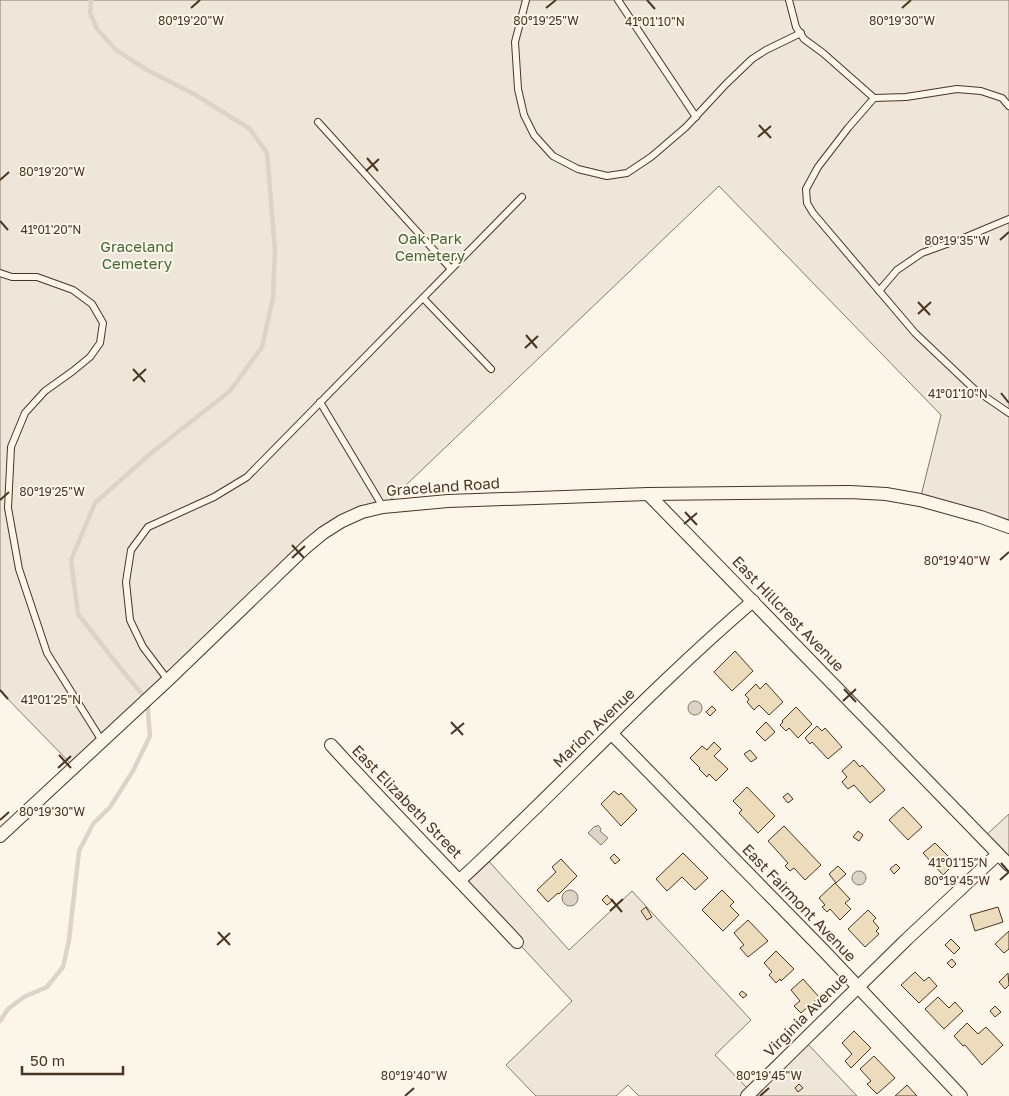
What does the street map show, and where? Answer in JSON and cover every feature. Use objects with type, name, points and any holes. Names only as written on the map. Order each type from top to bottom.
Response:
[{"type":"street","name":"Graceland Road","points":[[0,836],[168,680],[306,547],[323,532],[362,512],[383,507],[448,502],[648,494],[850,492],[886,494],[920,500],[1009,527]]},
{"type":"street","name":"East Hillcrest Avenue","points":[[648,494],[1009,865]]},
{"type":"street","name":"Marion Avenue","points":[[460,880],[714,634],[753,601]]},
{"type":"street","name":"East Fairmont Avenue","points":[[612,734],[858,987],[961,1096]]},
{"type":"street","name":"East Elizabeth Street","points":[[331,745],[517,942]]},
{"type":"street","name":"Virginia Avenue","points":[[747,1096],[998,854]]},
{"type":"lane","points":[[526,0],[515,42],[518,88],[524,115],[534,135],[553,156],[578,169],[607,176],[628,173],[652,157],[686,127],[752,59],[766,50],[801,34]]},
{"type":"lane","points":[[618,0],[696,117]]},
{"type":"lane","points":[[789,0],[796,27],[804,39],[823,53],[874,98],[906,97],[957,89],[981,91],[1002,98],[1009,106]]},
{"type":"lane","points":[[874,98],[818,167],[806,189],[807,202],[813,213],[914,333],[974,390],[1009,413]]},
{"type":"lane","points":[[318,122],[451,269]]},
{"type":"lane","points":[[168,680],[143,646],[130,620],[126,582],[131,550],[148,527],[214,497],[247,477],[522,197]]},
{"type":"lane","points":[[879,291],[896,270],[922,252],[966,237],[1009,219]]},
{"type":"lane","points":[[1,274],[12,277],[37,278],[73,290],[92,304],[103,323],[100,343],[90,357],[73,372],[45,391],[26,413],[11,447],[8,508],[19,569],[47,653],[102,741]]},
{"type":"lane","points":[[423,298],[491,369]]},
{"type":"lane","points":[[320,402],[383,507]]},
{"type":"green space","name":"Oak Park Cemetery","points":[[0,0],[1009,0],[1009,528],[920,500],[941,415],[719,186],[383,507],[342,521],[74,767],[0,691]]},
{"type":"green space","points":[[1009,814],[1009,865],[983,838]]},
{"type":"green space","points":[[485,857],[569,950],[632,891],[751,1020],[715,1055],[751,1092],[804,1040],[857,1096],[639,1096],[628,1085],[616,1096],[536,1096],[506,1065],[572,1001],[460,880]]},
{"type":"shaded area","points":[[692,701],[698,701],[702,708],[698,715],[692,715],[688,711],[688,705]]},
{"type":"shaded area","points":[[598,825],[601,829],[600,831],[608,838],[601,845],[588,833]]},
{"type":"shaded area","points":[[856,871],[862,871],[866,878],[862,885],[856,885],[852,881],[852,875]]},
{"type":"shaded area","points":[[570,890],[578,898],[570,906],[562,898]]},
{"type":"building","points":[[735,651],[753,671],[732,691],[714,672]]},
{"type":"building","points":[[766,683],[783,702],[769,715],[759,705],[754,710],[747,702],[749,699],[745,695],[756,684],[760,689]]},
{"type":"building","points":[[712,706],[716,710],[710,716],[706,712]]},
{"type":"building","points":[[796,707],[812,724],[798,738],[789,728],[786,731],[780,725]]},
{"type":"building","points":[[766,722],[775,732],[765,741],[756,732]]},
{"type":"building","points":[[817,726],[822,731],[825,728],[842,747],[828,759],[812,742],[810,744],[805,738]]},
{"type":"building","points":[[714,742],[721,749],[714,756],[728,769],[716,781],[709,774],[707,777],[690,758],[702,746],[707,750]]},
{"type":"building","points":[[750,750],[757,758],[751,762],[744,754]]},
{"type":"building","points":[[854,760],[860,767],[862,765],[885,790],[870,803],[854,785],[848,789],[842,782],[847,777],[842,771]]},
{"type":"building","points":[[747,787],[775,816],[758,833],[739,813],[742,810],[733,801]]},
{"type":"building","points":[[614,791],[619,795],[621,793],[637,810],[621,826],[601,804]]},
{"type":"building","points":[[788,793],[793,799],[788,803],[783,797]]},
{"type":"building","points":[[903,807],[922,827],[908,840],[889,820]]},
{"type":"building","points":[[784,826],[821,865],[805,880],[794,868],[790,871],[785,866],[788,863],[768,841]]},
{"type":"building","points":[[858,831],[863,835],[859,841],[853,837]]},
{"type":"building","points":[[935,843],[955,863],[943,875],[923,853]]},
{"type":"building","points":[[683,853],[708,878],[695,890],[682,877],[667,891],[656,879]]},
{"type":"building","points":[[614,854],[620,860],[615,864],[610,858]]},
{"type":"building","points":[[561,859],[577,876],[548,902],[537,890],[556,872],[552,867]]},
{"type":"building","points":[[896,864],[900,868],[894,874],[890,869]]},
{"type":"building","points":[[838,866],[846,874],[836,883],[829,874]]},
{"type":"building","points":[[835,883],[850,899],[845,903],[851,909],[840,920],[830,909],[827,912],[822,907],[825,905],[819,898]]},
{"type":"building","points":[[722,890],[734,902],[730,906],[739,915],[723,931],[702,910]]},
{"type":"building","points":[[607,895],[612,901],[607,905],[602,900]]},
{"type":"building","points":[[646,907],[652,917],[647,920],[641,911]]},
{"type":"building","points":[[998,907],[1003,922],[975,931],[970,915]]},
{"type":"building","points":[[868,910],[876,918],[873,921],[879,928],[876,931],[879,934],[865,947],[848,929]]},
{"type":"building","points":[[748,920],[768,941],[748,957],[740,948],[744,945],[734,933]]},
{"type":"building","points":[[1009,931],[1009,949],[1004,953],[995,944]]},
{"type":"building","points":[[951,939],[960,948],[954,954],[945,945]]},
{"type":"building","points":[[776,951],[794,969],[776,983],[769,975],[772,972],[764,963]]},
{"type":"building","points":[[952,959],[956,964],[952,968],[947,963]]},
{"type":"building","points":[[915,972],[924,981],[929,977],[937,986],[919,1003],[901,985]]},
{"type":"building","points":[[1008,973],[1009,985],[1005,989],[999,982]]},
{"type":"building","points":[[803,979],[819,997],[801,1013],[794,1006],[800,1001],[791,990]]},
{"type":"building","points":[[742,991],[747,995],[743,998],[739,994]]},
{"type":"building","points":[[938,997],[949,1008],[955,1002],[963,1011],[944,1029],[925,1009]]},
{"type":"building","points":[[995,1006],[1001,1012],[995,1017],[990,1011]]},
{"type":"building","points":[[967,1023],[978,1034],[986,1027],[1003,1045],[982,1065],[965,1045],[963,1046],[954,1036]]},
{"type":"building","points":[[854,1031],[871,1048],[851,1068],[845,1061],[852,1054],[842,1043]]},
{"type":"building","points":[[874,1056],[895,1078],[877,1094],[867,1084],[871,1081],[860,1069]]},
{"type":"building","points":[[799,1084],[803,1088],[798,1092],[795,1088]]},
{"type":"building","points":[[907,1085],[917,1096],[895,1096]]},
{"type":"waterway","points":[[0,1021],[8,1009],[24,997],[47,987],[63,967],[69,940],[79,851],[93,824],[110,807],[133,771],[150,736],[147,700],[78,614],[71,560],[95,503],[150,454],[230,391],[262,347],[273,298],[275,250],[267,153],[250,129],[194,94],[147,70],[116,50],[97,29],[90,13],[91,0]]},
{"type":"park label","name":"Graceland Cemetery","points":[[137,256]]}]
